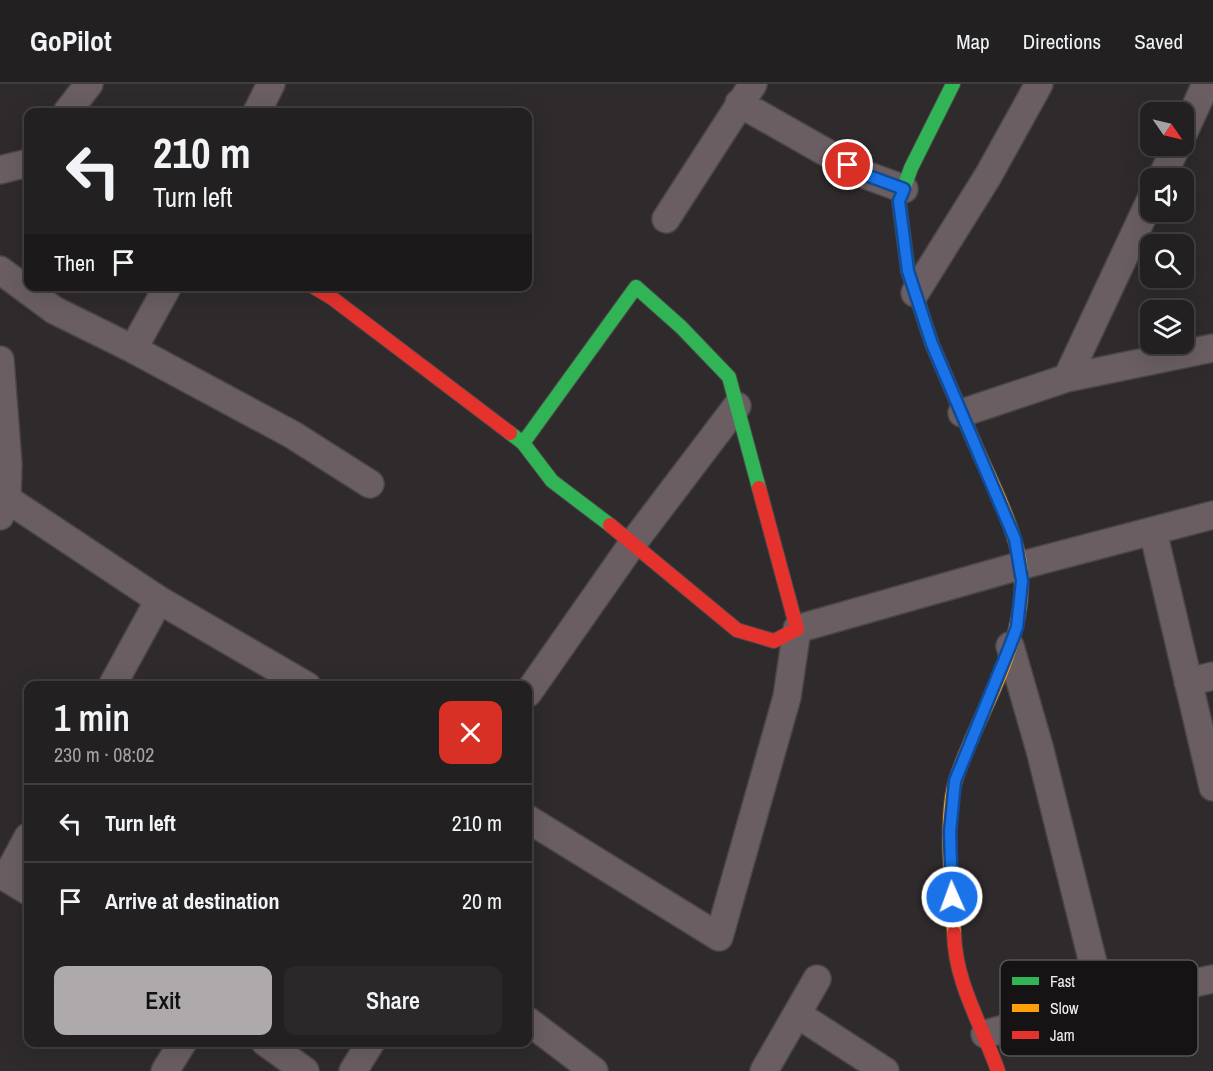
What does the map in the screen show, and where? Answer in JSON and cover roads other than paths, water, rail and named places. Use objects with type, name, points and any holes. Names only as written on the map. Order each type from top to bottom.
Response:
[{"type":"street","points":[[71,108],[89,84]]},
{"type":"street","points":[[259,108],[271,84]]},
{"type":"street","points":[[953,84],[911,168],[899,201],[908,271],[915,293],[932,344],[1015,539],[1022,581],[1017,627],[955,781],[950,832],[954,945],[965,996],[985,1034],[998,1071]]},
{"type":"street","points":[[915,293],[988,176],[1039,84]]},
{"type":"street","points":[[666,219],[746,94],[866,175],[904,189]]},
{"type":"street","points":[[1194,117],[1208,96]]},
{"type":"street","points":[[0,170],[24,164]]},
{"type":"street","points":[[1067,378],[1140,222]]},
{"type":"street","points":[[0,270],[24,288]]},
{"type":"street","points":[[524,443],[636,287],[729,377],[797,629],[787,697],[718,937],[532,821]]},
{"type":"street","points":[[28,291],[54,310],[133,349],[293,435],[370,483]]},
{"type":"street","points":[[133,349],[165,291]]},
{"type":"street","points":[[320,291],[524,443],[552,481],[633,543],[737,630],[774,641],[797,629],[1019,566],[1213,515]]},
{"type":"street","points":[[962,413],[1067,378],[1213,348]]},
{"type":"street","points":[[0,360],[8,464],[4,507],[298,681]]},
{"type":"street","points":[[532,687],[633,543],[737,406]]},
{"type":"street","points":[[1153,531],[1201,679],[1213,787]]},
{"type":"street","points":[[115,681],[159,600]]},
{"type":"street","points":[[1010,646],[1040,750],[1092,960]]},
{"type":"street","points":[[12,881],[24,848]]},
{"type":"street","points":[[764,1071],[817,979]]},
{"type":"street","points":[[1198,982],[1213,979]]},
{"type":"street","points":[[797,1014],[885,1071]]},
{"type":"street","points":[[532,1024],[594,1071]]},
{"type":"street","points":[[985,1034],[1000,1030]]},
{"type":"street","points":[[165,1071],[180,1047]]},
{"type":"street","points":[[272,1047],[305,1071]]},
{"type":"street","points":[[352,1071],[368,1047]]}]
